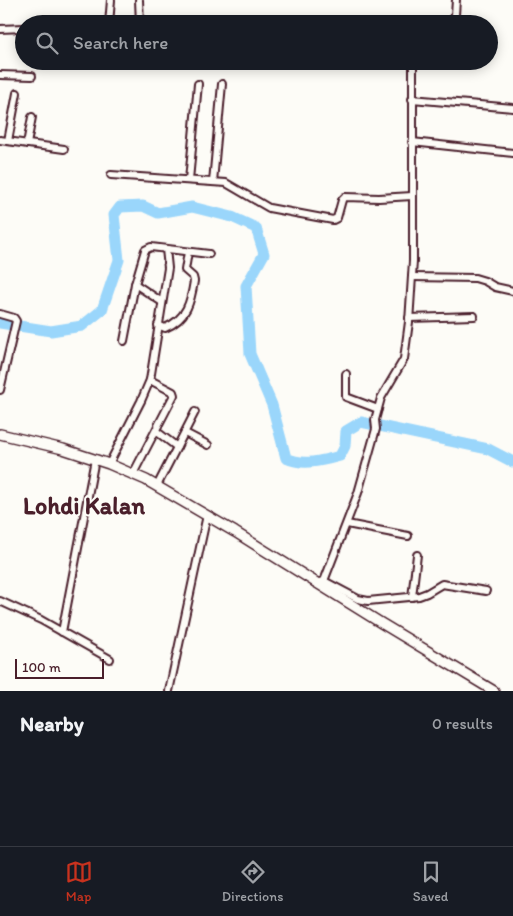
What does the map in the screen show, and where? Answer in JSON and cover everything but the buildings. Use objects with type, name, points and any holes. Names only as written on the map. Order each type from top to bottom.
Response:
[{"type":"street","points":[[110,15],[111,0]]},
{"type":"street","points":[[139,0],[140,15]]},
{"type":"street","points":[[455,15],[456,0]]},
{"type":"street","points":[[0,29],[15,28]]},
{"type":"street","points":[[320,582],[358,493],[376,429],[375,420],[384,391],[404,359],[412,277],[413,70]]},
{"type":"street","points":[[0,75],[32,76]]},
{"type":"street","points":[[189,180],[198,84]]},
{"type":"street","points":[[213,182],[222,84]]},
{"type":"street","points":[[8,141],[17,93]]},
{"type":"street","points":[[412,99],[513,108]]},
{"type":"street","points":[[26,144],[32,117]]},
{"type":"street","points":[[0,140],[64,150]]},
{"type":"street","points":[[412,142],[513,153]]},
{"type":"street","points":[[111,174],[229,184],[269,208],[333,220],[337,218],[342,200],[346,196],[379,198],[412,196]]},
{"type":"street","points":[[124,341],[144,250],[151,247],[208,254]]},
{"type":"street","points":[[109,464],[150,380],[168,268],[166,249]]},
{"type":"street","points":[[158,325],[164,328],[169,327],[184,314],[191,303],[194,280],[185,270],[188,252]]},
{"type":"street","points":[[412,277],[474,278],[485,281],[495,287],[513,291]]},
{"type":"street","points":[[135,284],[162,302]]},
{"type":"street","points":[[0,314],[15,318],[16,323],[0,390]]},
{"type":"street","points":[[409,318],[474,316]]},
{"type":"street","points":[[346,374],[346,397],[378,409]]},
{"type":"street","points":[[133,474],[174,394],[150,380]]},
{"type":"street","points":[[157,486],[196,412]]},
{"type":"street","points":[[156,431],[177,448]]},
{"type":"street","points":[[184,433],[208,445]]},
{"type":"street","points":[[0,434],[94,459],[133,474],[157,486],[320,582],[494,691]]},
{"type":"street","points":[[62,632],[94,459]]},
{"type":"street","points":[[169,691],[207,515]]},
{"type":"street","points":[[346,524],[408,536]]},
{"type":"street","points":[[412,597],[417,555]]},
{"type":"street","points":[[320,582],[364,601],[427,594],[442,584],[486,592]]},
{"type":"street","points":[[0,601],[17,608],[110,659]]},
{"type":"waterway","points":[[0,323],[51,331],[82,326],[102,310],[119,260],[114,215],[120,207],[143,206],[158,213],[192,207],[232,217],[256,228],[264,254],[246,286],[250,354],[272,405],[286,458],[306,462],[340,456],[345,446],[346,431],[361,422],[488,449],[513,462]]},
{"type":"district","name":"Lohdi Kalan","points":[[84,505]]}]
